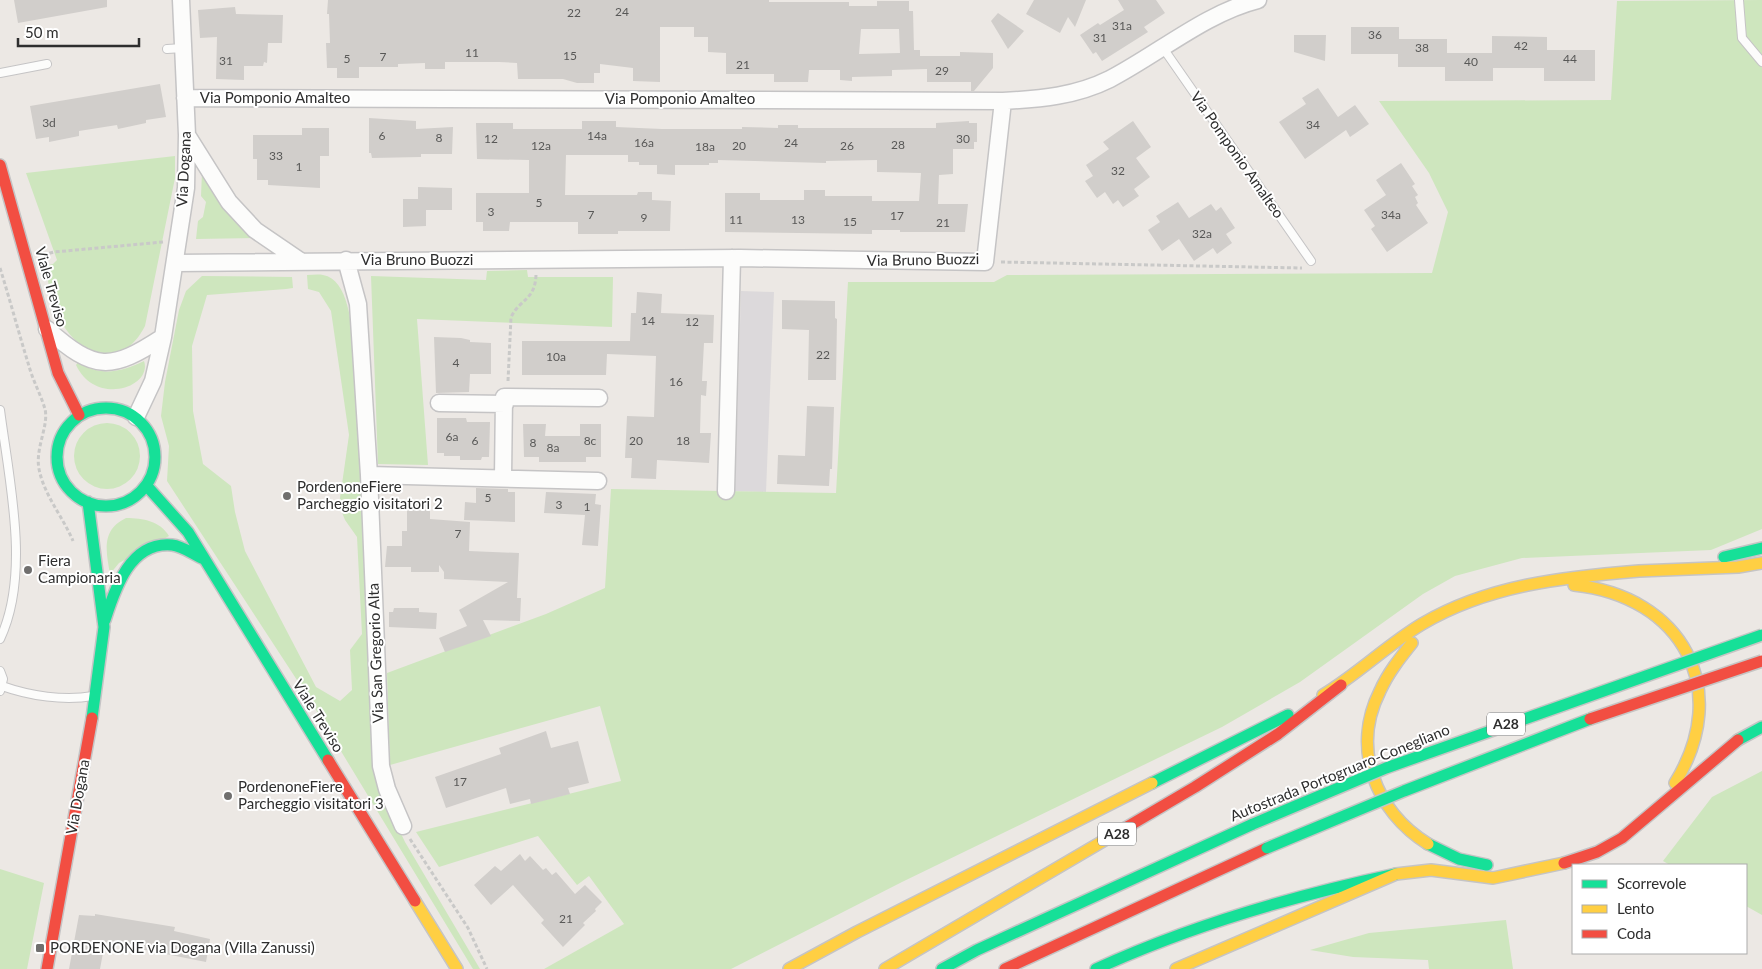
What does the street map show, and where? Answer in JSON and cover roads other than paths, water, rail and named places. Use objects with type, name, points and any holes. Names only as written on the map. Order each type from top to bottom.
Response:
[{"type":"main road","name":"Viale Treviso","points":[[0,165],[3,187],[27,260],[58,373],[79,415]]},
{"type":"main road","points":[[108,407],[123,410],[136,417],[147,428],[153,442],[156,457],[153,472],[146,485],[135,497],[120,504],[104,506],[88,502],[75,494],[65,483],[58,461],[60,439],[68,426],[79,415],[93,409],[108,407]]},
{"type":"main road","name":"Viale Treviso","points":[[146,485],[188,532],[457,969]]},
{"type":"main road","name":"Via Dogana","points":[[88,502],[104,623]]},
{"type":"main road","name":"Via Dogana","points":[[47,969],[95,696],[104,623],[116,587],[131,561],[154,547],[172,545],[204,559]]},
{"type":"main road","points":[[1639,571],[1713,560],[1762,548]]},
{"type":"main road","points":[[789,969],[857,932],[1267,726],[1341,686],[1422,624],[1459,606],[1524,584],[1572,576],[1738,567],[1762,563]]},
{"type":"main road","points":[[1524,584],[1580,585],[1609,592],[1634,602],[1654,614],[1669,628],[1685,648],[1694,667],[1700,703],[1698,732],[1690,758],[1665,801]]},
{"type":"main road","points":[[1459,606],[1416,639],[1395,662],[1378,690],[1370,712],[1367,738],[1368,766],[1381,801],[1401,824],[1422,841],[1442,852],[1478,864],[1534,869]]},
{"type":"main road","name":"Autostrada Portogruaro-Conegliano","points":[[942,969],[977,950],[1253,824],[1404,761],[1700,655],[1762,635]]},
{"type":"main road","name":"A28","points":[[1005,969],[1267,848],[1404,791],[1572,725],[1762,661]]},
{"type":"main road","name":"A28","points":[[885,969],[1089,851],[1195,787],[1278,734],[1341,686]]},
{"type":"main road","points":[[1096,969],[1126,955],[1248,910],[1349,884],[1396,874],[1431,870],[1493,878],[1558,865],[1597,852],[1622,838],[1738,740],[1762,727]]},
{"type":"main road","points":[[1738,740],[1762,734]]},
{"type":"main road","points":[[1176,969],[1396,874]]},
{"type":"street","name":"Via Dogana","points":[[136,417],[153,381],[163,337],[176,263],[186,188],[187,135],[185,98],[175,48],[180,0]]},
{"type":"street","name":"Via Pomponio Amalteo","points":[[185,98],[1003,101],[1049,98],[1078,91],[1109,79],[1225,12],[1258,0]]},
{"type":"street","name":"Via Bruno Buozzi","points":[[176,263],[299,260],[732,258],[985,262],[1003,101]]},
{"type":"street","points":[[187,135],[229,202],[255,230],[299,260]]},
{"type":"street","points":[[726,491],[732,258]]},
{"type":"street","name":"Via San Gregorio Alta","points":[[346,260],[358,304],[369,475],[381,766],[387,789],[403,826]]},
{"type":"street","points":[[47,329],[66,346],[83,356],[112,364],[138,354],[163,337]]},
{"type":"street","points":[[439,403],[599,398]]},
{"type":"street","points":[[503,477],[506,400]]},
{"type":"street","points":[[369,475],[503,477],[598,481]]},
{"type":"lane","points":[[1739,0],[1742,38],[1762,62]]},
{"type":"lane","name":"Via Pomponio Amalteo","points":[[1163,48],[1311,261]]},
{"type":"lane","points":[[0,73],[47,64]]},
{"type":"lane","points":[[0,410],[16,544],[15,590],[8,623],[0,639]]},
{"type":"lane","points":[[0,670],[1,688],[75,699],[95,696]]},
{"type":"place","name":"PordenoneFiere Parcheggio visitatori 2","points":[[287,496]]},
{"type":"place","name":"Fiera Campionaria","points":[[28,570]]},
{"type":"place","name":"PordenoneFiere Parcheggio visitatori 3","points":[[228,796]]},
{"type":"place","name":"PORDENONE via Dogana (Villa Zanussi)","points":[[40,948]]}]
